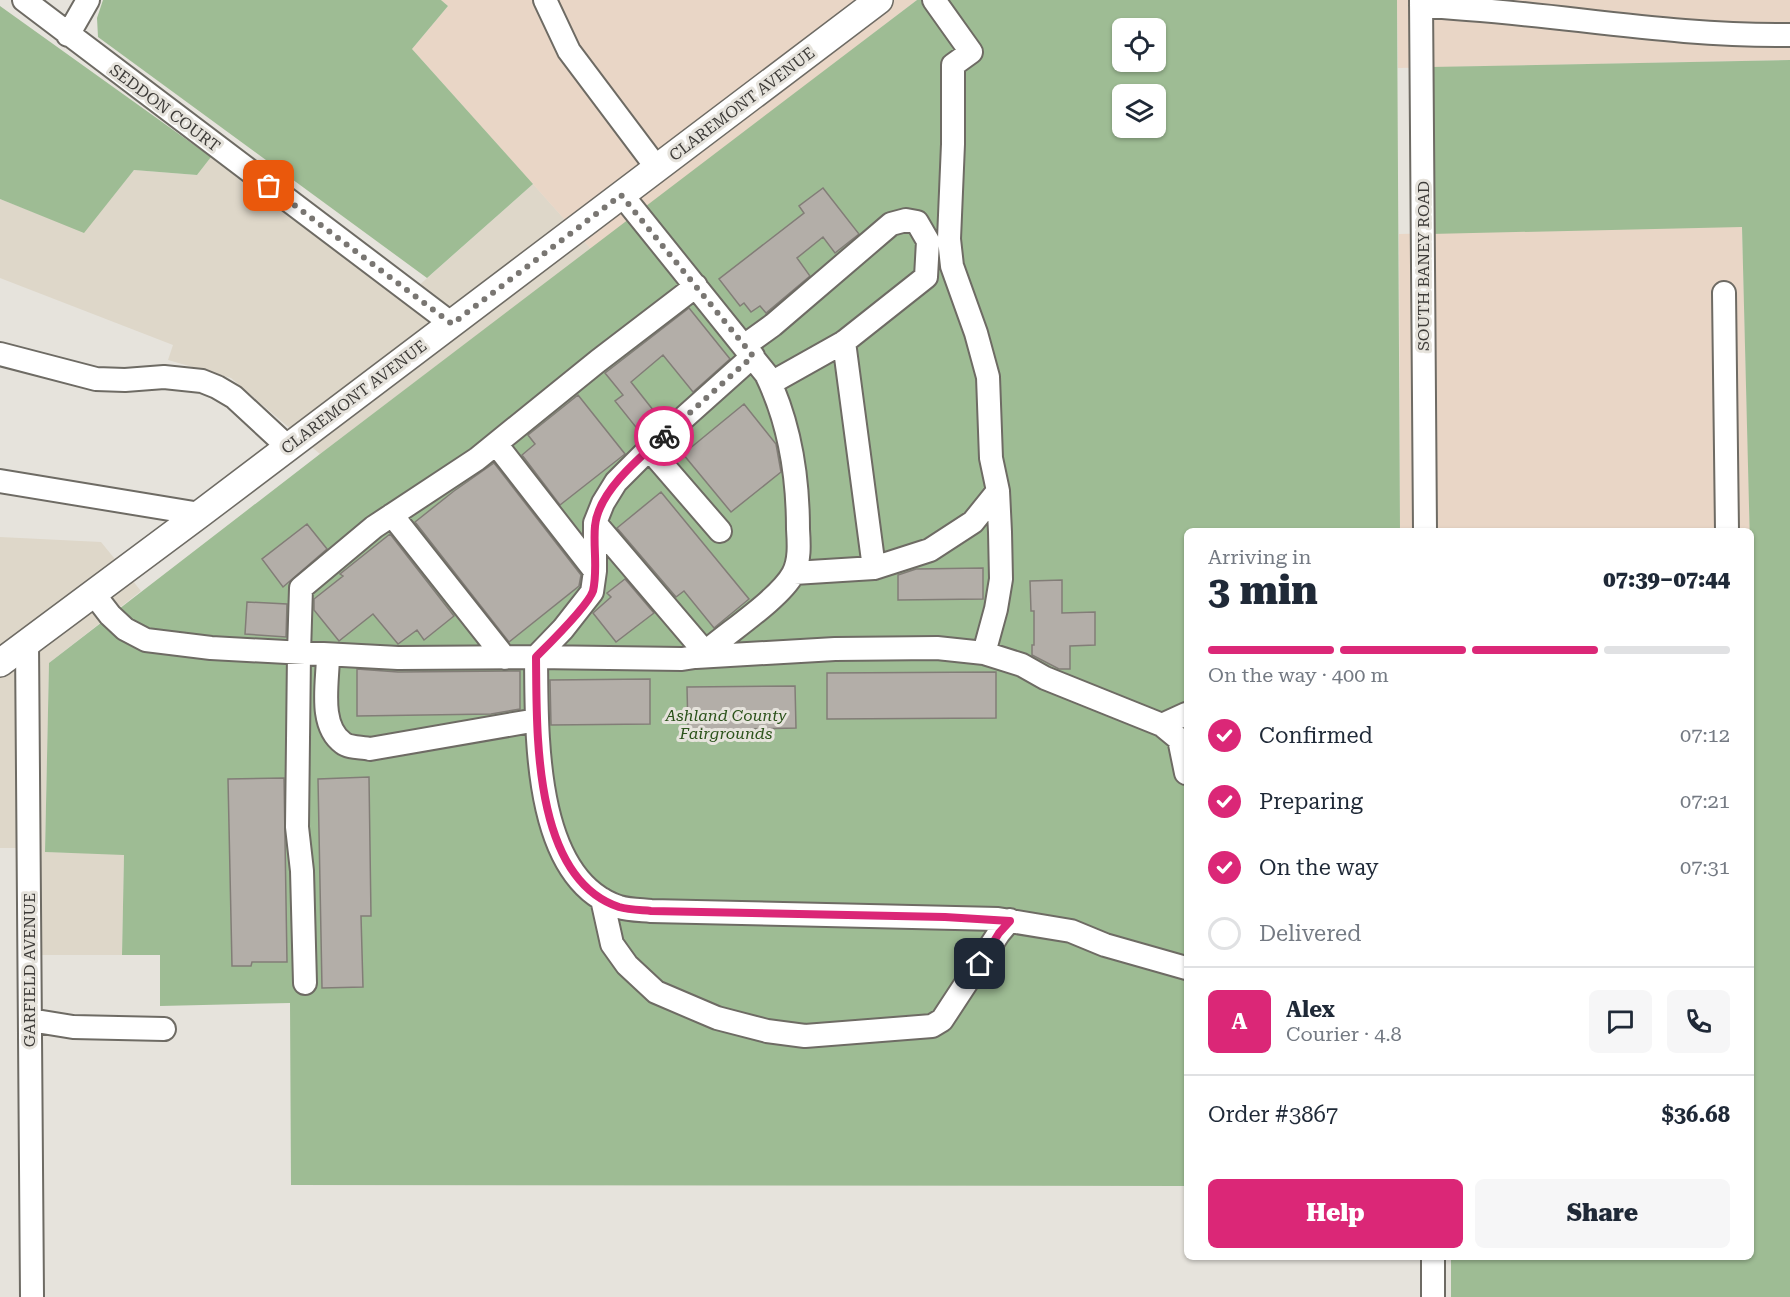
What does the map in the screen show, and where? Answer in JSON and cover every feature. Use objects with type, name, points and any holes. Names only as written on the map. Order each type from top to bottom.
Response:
[{"type":"main road","name":"CLAREMONT AVENUE","points":[[0,663],[879,0]]},
{"type":"street","name":"SEDDON COURT","points":[[24,0],[452,324]]},
{"type":"street","points":[[68,35],[88,0]]},
{"type":"street","points":[[545,0],[569,51],[657,168]]},
{"type":"street","points":[[934,0],[971,52],[953,65],[949,239],[952,266],[976,333],[988,376],[991,458],[998,491],[1001,579],[996,609],[984,653]]},
{"type":"street","points":[[1421,3],[1691,33],[1738,36],[1790,35]]},
{"type":"street","name":"SOUTH BANEY ROAD","points":[[1421,3],[1425,528]]},
{"type":"street","points":[[621,195],[766,374],[777,396],[792,451],[799,547],[794,573],[783,589],[700,654]]},
{"type":"street","points":[[771,382],[844,342],[926,277],[928,241],[951,208]]},
{"type":"street","points":[[928,241],[917,222],[906,220],[891,224],[773,325],[616,482],[603,503],[595,523],[595,571],[592,592],[563,629],[536,657],[537,720],[544,789],[552,825],[573,872],[602,899],[620,907],[651,911],[945,917],[1010,921],[1071,931],[1105,945],[1184,968]]},
{"type":"street","points":[[926,277],[950,285],[962,297]]},
{"type":"street","points":[[305,983],[302,871],[297,826],[302,588],[374,527],[477,459],[598,361],[696,286]]},
{"type":"street","points":[[1724,293],[1727,528]]},
{"type":"street","points":[[844,342],[874,568]]},
{"type":"street","points":[[0,354],[96,379],[124,380],[164,377],[202,381],[234,397],[288,447]]},
{"type":"street","points":[[496,444],[595,571]]},
{"type":"street","points":[[649,449],[720,531]]},
{"type":"street","points":[[0,481],[200,514]]},
{"type":"street","points":[[794,573],[874,568],[930,550],[973,522],[998,491]]},
{"type":"street","points":[[392,515],[505,658]]},
{"type":"street","points":[[595,523],[700,654]]},
{"type":"street","points":[[93,593],[110,615],[125,629],[146,640],[212,648],[398,658],[682,659],[700,654],[937,648],[984,653],[1022,664],[1045,678],[1176,736]]},
{"type":"street","name":"GARFIELD AVENUE","points":[[27,643],[32,1297]]},
{"type":"street","points":[[328,655],[327,711],[331,731],[344,745],[370,749],[537,720]]},
{"type":"street","points":[[1184,718],[1176,736],[1184,766]]},
{"type":"street","points":[[602,899],[612,944],[627,965],[656,992],[717,1017],[767,1031],[806,1036],[932,1026],[942,1020],[999,933],[1010,921]]},
{"type":"street","points":[[30,1020],[73,1027],[164,1029]]},
{"type":"street","points":[[1432,1260],[1433,1297]]},
{"type":"shaded area","points":[[441,0],[917,0],[591,249],[412,49],[448,6]]},
{"type":"shaded area","points":[[1397,0],[1790,0],[1790,60],[1398,68]]},
{"type":"shaded area","points":[[211,157],[407,296],[533,184],[591,249],[320,454],[231,378],[168,360],[173,345],[0,278],[0,199],[84,232],[134,170],[197,175]]},
{"type":"shaded area","points":[[1742,226],[1750,528],[1400,528],[1399,234]]},
{"type":"shaded area","points":[[0,537],[101,542],[141,591],[49,663],[45,852],[124,854],[122,955],[17,955],[16,848],[0,848]]},
{"type":"green space","points":[[103,0],[441,0],[448,6],[412,49],[533,184],[427,278],[98,37],[97,18]]},
{"type":"green space","name":"Ashland County Fairgrounds","points":[[917,0],[1397,0],[1400,528],[1184,528],[1184,1186],[291,1185],[290,1003],[160,1006],[160,955],[122,955],[124,855],[45,852],[49,663]]},
{"type":"green space","points":[[0,6],[211,157],[197,175],[134,170],[84,233],[0,199]]},
{"type":"green space","points":[[1790,60],[1790,1297],[1451,1297],[1451,1260],[1754,1260],[1754,528],[1750,528],[1742,227],[1430,234],[1430,67]]},
{"type":"building","points":[[823,188],[859,234],[835,253],[823,237],[797,258],[810,276],[766,313],[760,306],[751,312],[744,303],[740,306],[719,279],[804,213],[799,206]]},
{"type":"building","points":[[689,308],[730,359],[693,392],[663,355],[631,382],[661,420],[643,436],[615,401],[623,395],[605,373]]},
{"type":"building","points":[[578,395],[625,454],[560,505],[522,455],[535,444],[528,435]]},
{"type":"building","points":[[744,404],[776,444],[781,472],[731,512],[683,454]]},
{"type":"building","points":[[494,463],[581,575],[579,586],[509,642],[415,522]]},
{"type":"building","points":[[661,492],[749,599],[714,628],[684,591],[676,597],[617,528]]},
{"type":"building","points":[[307,524],[327,549],[283,587],[262,559]]},
{"type":"building","points":[[390,534],[454,616],[424,640],[417,630],[398,644],[373,614],[339,641],[314,610],[314,599],[343,576],[340,574]]},
{"type":"building","points":[[983,568],[983,599],[898,600],[898,575],[916,569]]},
{"type":"building","points":[[625,579],[654,613],[616,642],[593,613],[611,597],[607,593]]},
{"type":"building","points":[[1062,580],[1062,613],[1095,612],[1095,645],[1070,646],[1070,669],[1059,669],[1032,655],[1034,611],[1031,611],[1030,581]]},
{"type":"building","points":[[247,602],[287,604],[286,637],[245,634]]},
{"type":"building","points":[[357,669],[398,672],[520,671],[520,709],[491,714],[357,716]]},
{"type":"building","points":[[996,672],[996,718],[827,719],[827,673]]},
{"type":"building","points":[[650,679],[650,724],[551,725],[550,680]]},
{"type":"building","points":[[795,686],[796,728],[688,730],[687,687]]},
{"type":"building","points":[[369,777],[371,916],[361,916],[363,987],[322,988],[318,779]]},
{"type":"building","points":[[284,778],[287,962],[252,962],[251,966],[232,966],[228,779]]},
{"type":"way so far","points":[[269,186],[452,324],[621,195],[753,356],[664,436]]},
{"type":"route","points":[[664,436],[616,482],[603,503],[595,523],[595,571],[592,592],[563,629],[536,657],[537,730],[544,789],[552,825],[573,872],[602,899],[620,907],[651,911],[945,917],[1010,921],[999,933],[980,964]]}]
